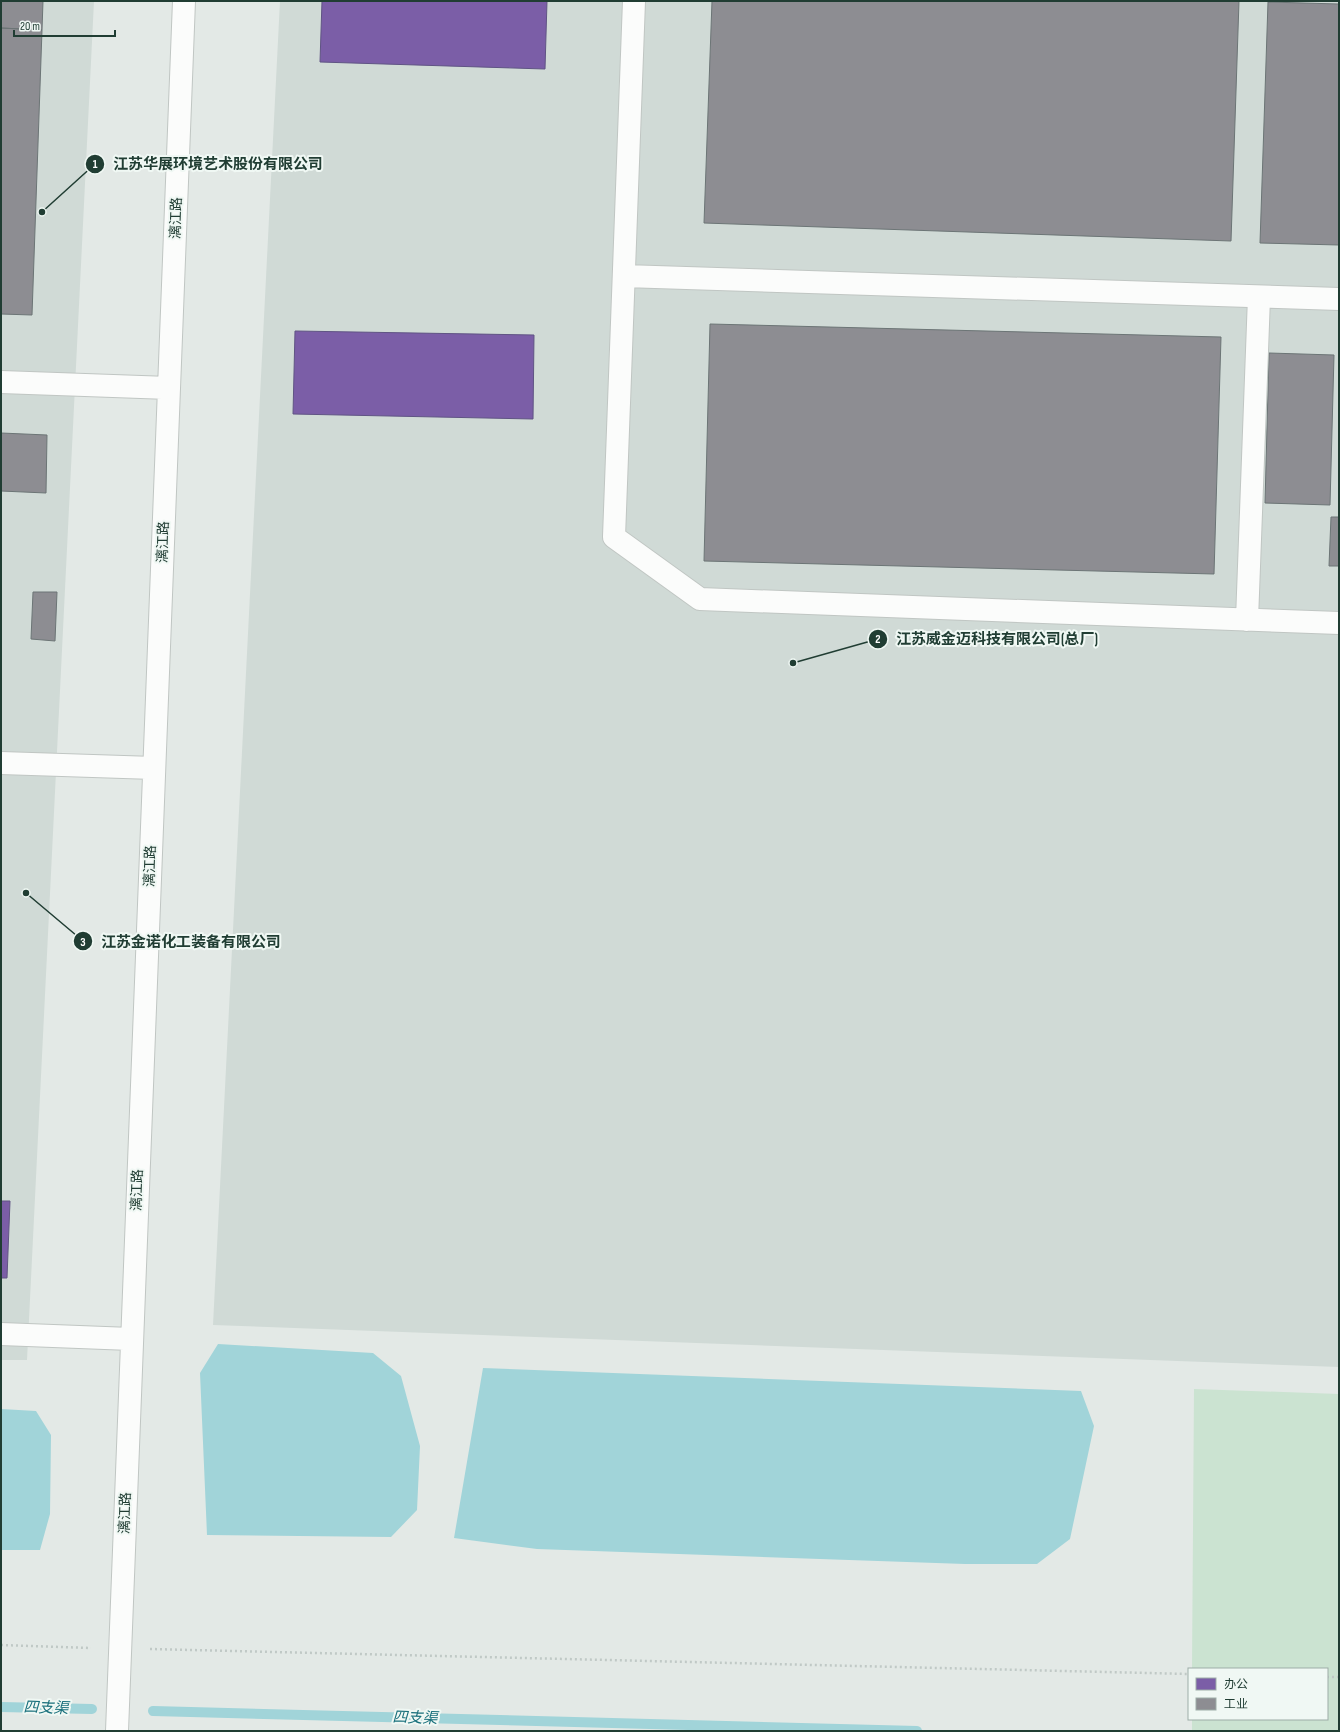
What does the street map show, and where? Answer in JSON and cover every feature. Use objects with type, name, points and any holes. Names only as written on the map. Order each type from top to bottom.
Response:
[{"type":"street","name":"漓江路","points":[[117,1731],[184,1]]},
{"type":"street","points":[[634,1],[614,537],[700,599],[1339,623]]},
{"type":"street","points":[[624,276],[1339,299]]},
{"type":"street","points":[[1247,620],[1259,297]]},
{"type":"street","points":[[1,382],[169,388]]},
{"type":"street","points":[[1,763],[154,768]]},
{"type":"street","points":[[1,1334],[131,1339]]},
{"type":"path","points":[[1,1644],[120,1649],[1188,1674]]},
{"type":"path","points":[[1328,1677],[1339,1677]]},
{"type":"shaded area","points":[[1,1],[94,1],[27,1360],[1,1360]]},
{"type":"shaded area","points":[[280,1],[1339,1],[1339,1367],[213,1325]]},
{"type":"green space","points":[[1194,1389],[1339,1394],[1339,1731],[1192,1731],[1192,1720],[1328,1720],[1328,1668],[1192,1668]]},
{"type":"water","points":[[218,1344],[373,1353],[401,1376],[420,1446],[417,1510],[391,1537],[207,1535],[200,1373]]},
{"type":"water","points":[[483,1368],[1081,1391],[1094,1426],[1070,1539],[1037,1564],[965,1564],[537,1549],[454,1538]]},
{"type":"water","points":[[1,1409],[36,1411],[51,1435],[50,1514],[40,1550],[1,1550]]},
{"type":"building: 办公","points":[[322,1],[547,1],[545,69],[320,62]]},
{"type":"building: 办公","points":[[295,331],[534,335],[533,419],[293,414]]},
{"type":"building: 办公","points":[[1,1201],[10,1201],[7,1278],[1,1278]]},
{"type":"building: 工业","points":[[1,1],[43,1],[42,30],[1,28]]},
{"type":"building: 工业","points":[[712,1],[1239,1],[1231,241],[704,223]]},
{"type":"building: 工业","points":[[1268,2],[1339,4],[1339,245],[1260,243]]},
{"type":"building: 工业","points":[[1,28],[42,30],[32,315],[1,314]]},
{"type":"building: 工业","points":[[710,324],[1221,337],[1214,574],[704,561]]},
{"type":"building: 工业","points":[[1269,353],[1334,355],[1330,505],[1265,503]]},
{"type":"building: 工业","points":[[1,433],[47,435],[46,493],[1,491]]},
{"type":"building: 工业","points":[[1331,517],[1339,517],[1339,566],[1329,566]]},
{"type":"building: 工业","points":[[33,592],[57,592],[55,641],[31,639]]},
{"type":"waterway","name":"四支渠","points":[[1,1707],[92,1709]]},
{"type":"waterway","name":"四支渠","points":[[153,1711],[917,1731]]},
{"type":"place","name":"江苏华展环境艺术股份有限公司","points":[[42,212]]},
{"type":"place","name":"江苏威金迈科技有限公司(总厂)","points":[[793,663]]},
{"type":"place","name":"江苏金诺化工装备有限公司","points":[[26,893]]}]
